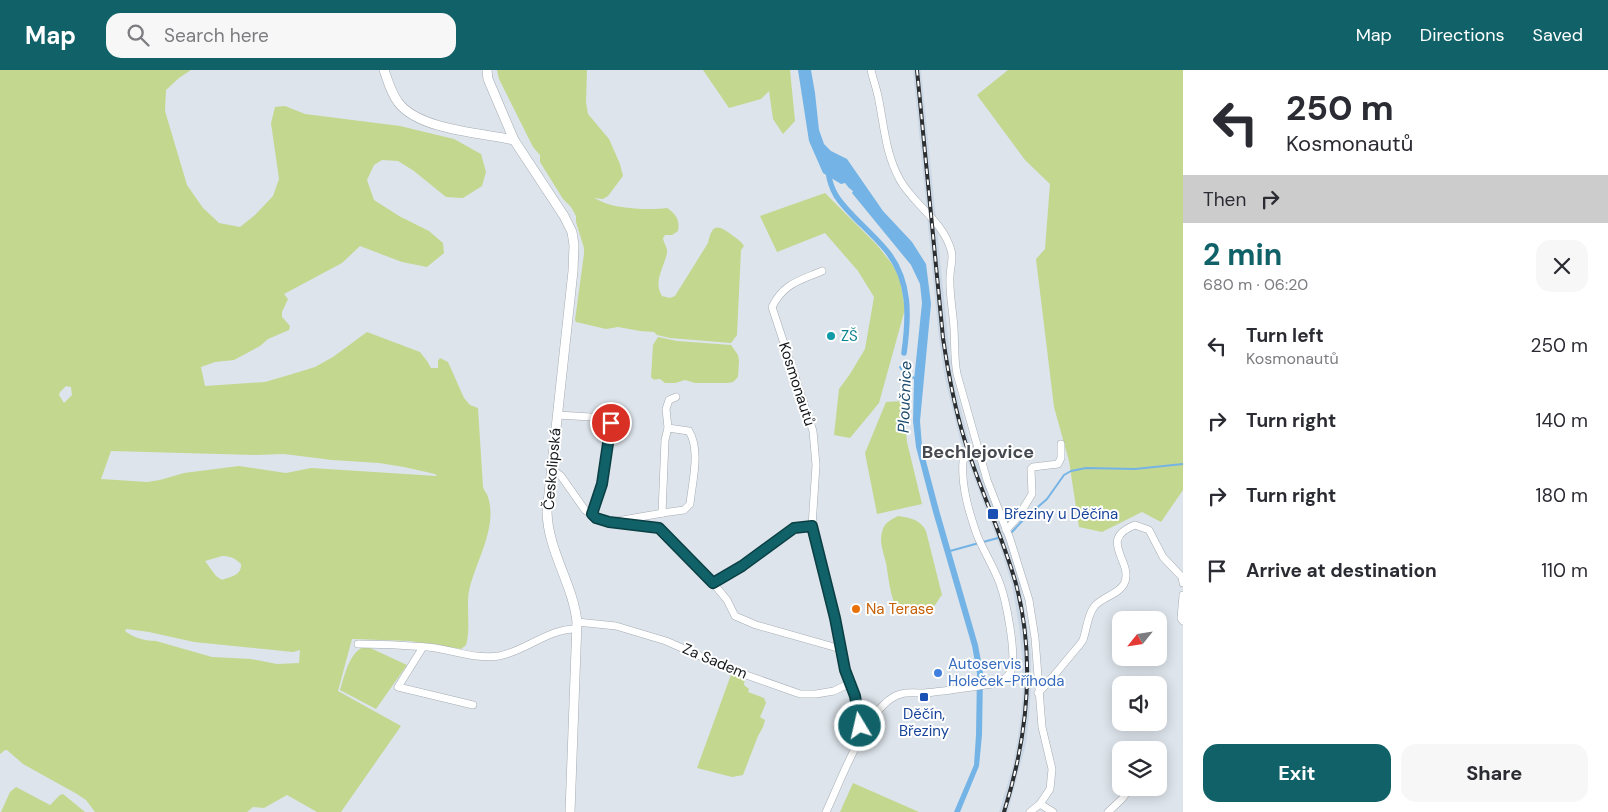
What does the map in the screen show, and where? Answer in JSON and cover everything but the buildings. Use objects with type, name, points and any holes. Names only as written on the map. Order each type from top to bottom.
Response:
[{"type":"main road","points":[[384,70],[390,88],[398,102],[411,115],[440,126],[514,140]]},
{"type":"main road","name":"Českolipská","points":[[486,70],[514,140],[564,216],[572,232],[574,245],[573,271],[547,512],[551,539],[574,604],[577,625],[570,812]]},
{"type":"street","points":[[871,70],[878,96],[886,145],[894,168],[904,186],[932,216],[949,243],[952,252],[950,276],[954,359],[960,390],[987,480],[1029,600],[1035,638],[1042,727],[1052,769],[1050,789],[1040,804],[1030,812]]},
{"type":"street","name":"Kosmonautů","points":[[822,271],[787,286],[778,295],[772,308],[813,431],[816,465],[812,526],[835,618],[845,670],[855,696],[862,736]]},
{"type":"street","points":[[663,513],[665,440],[668,428],[666,409],[669,400],[676,397]]},
{"type":"street","points":[[557,415],[608,419],[611,423],[602,484],[592,514]]},
{"type":"street","points":[[609,522],[684,510],[690,504],[695,456],[693,438],[689,431],[668,428]]},
{"type":"street","points":[[1006,530],[1018,518],[1032,494],[1031,469],[1033,467],[1058,464],[1061,458],[1061,444]]},
{"type":"street","points":[[826,812],[871,718],[892,698],[902,693],[923,693],[994,684],[1008,676],[1013,658],[1008,611],[996,574],[981,543],[966,496],[962,472],[963,461],[966,456],[978,451]]},
{"type":"street","points":[[552,469],[561,476],[585,510],[596,518],[609,522],[659,528],[713,583],[727,600],[735,616],[756,625],[841,649]]},
{"type":"street","points":[[1038,693],[1082,640],[1092,610],[1098,602],[1124,585],[1126,578],[1117,548],[1117,540],[1120,533],[1135,525],[1149,530],[1163,557],[1182,576],[1183,583]]},
{"type":"street","points":[[713,583],[742,566],[794,528],[812,526]]},
{"type":"street","points":[[1183,595],[1183,621]]},
{"type":"street","points":[[358,644],[423,647],[482,656],[499,656],[577,625]]},
{"type":"street","name":"Za Sadem","points":[[577,625],[616,626],[666,641],[732,670],[800,694],[834,691],[850,683]]},
{"type":"street","points":[[423,647],[398,687],[473,705]]},
{"type":"street","points":[[858,715],[871,718]]},
{"type":"street","points":[[1108,812],[1124,796]]},
{"type":"street","points":[[1040,804],[1053,812]]},
{"type":"shaded area","points":[[913,70],[921,70],[953,378],[968,437],[1020,583],[1031,655],[1031,689],[1026,744],[1008,812],[999,812],[1012,769],[1021,715],[1023,689],[1019,626],[1012,585],[960,440],[945,379],[939,339]]},
{"type":"green space","points":[[0,70],[191,70],[166,90],[165,111],[187,185],[203,208],[219,223],[240,227],[255,215],[273,196],[279,179],[271,123],[275,107],[285,106],[305,114],[400,126],[454,139],[481,154],[486,172],[482,186],[463,198],[446,197],[414,171],[398,161],[382,160],[374,165],[367,180],[374,200],[399,216],[429,231],[443,243],[444,253],[427,267],[402,262],[360,246],[342,263],[284,294],[288,299],[282,312],[282,317],[290,326],[289,330],[268,339],[260,346],[234,360],[215,362],[201,367],[205,386],[265,382],[315,367],[333,357],[367,332],[420,352],[431,368],[438,368],[440,358],[448,362],[464,398],[470,405],[478,408],[483,487],[488,497],[490,521],[488,533],[469,591],[466,645],[461,649],[410,641],[352,639],[338,691],[401,726],[341,812],[317,812],[287,795],[264,808],[253,807],[247,812],[95,812],[86,800],[23,764],[7,750],[0,754]],"holes":[[[66,386],[71,387],[72,395],[64,403],[59,395]],[[111,451],[255,455],[284,454],[379,463],[404,467],[437,476],[311,468],[286,473],[239,466],[184,473],[147,482],[101,479]],[[228,556],[239,562],[241,568],[235,575],[222,580],[216,576],[205,561]],[[125,630],[149,632],[194,642],[293,652],[300,650],[299,663],[277,664],[251,659],[212,657],[156,641],[140,639]]]},
{"type":"green space","points":[[497,70],[587,70],[586,102],[588,114],[609,139],[623,176],[608,196],[603,199],[594,198],[606,204],[621,207],[667,208],[678,220],[678,231],[672,235],[665,235],[663,238],[667,251],[659,280],[662,296],[670,298],[675,296],[708,243],[713,229],[722,229],[741,242],[744,246],[741,250],[737,335],[731,343],[670,338],[657,335],[654,332],[618,327],[606,329],[576,322],[584,248],[576,216],[540,162],[540,155],[533,147],[499,79]]},
{"type":"green space","points":[[703,70],[790,70],[795,121],[783,134],[773,119],[769,91],[761,99],[729,108]]},
{"type":"green space","points":[[1008,70],[1183,70],[1183,490],[1161,522],[1142,512],[1102,532],[1079,527],[1069,461],[1054,407],[1036,259],[1045,249],[1050,184],[1025,160],[977,95]]},
{"type":"green space","points":[[825,193],[877,245],[892,264],[900,279],[905,309],[879,403],[850,438],[834,435],[839,389],[865,349],[874,297],[858,271],[825,233],[777,252],[760,216]]},
{"type":"green space","points":[[658,337],[677,341],[731,345],[738,355],[738,377],[733,382],[728,383],[695,383],[685,380],[665,383],[660,379],[653,379],[651,377],[653,345]]},
{"type":"green space","points":[[903,401],[907,442],[922,504],[877,514],[865,453],[886,402]]},
{"type":"green space","points":[[898,516],[911,518],[921,524],[926,531],[942,595],[934,606],[924,611],[914,612],[899,608],[892,596],[881,536],[886,524]]},
{"type":"green space","points":[[366,646],[407,665],[376,709],[340,690],[352,658],[355,653]]},
{"type":"green space","points":[[732,672],[745,677],[744,685],[749,689],[748,692],[764,698],[766,703],[760,717],[765,720],[763,727],[743,775],[732,777],[697,768]]},
{"type":"green space","points":[[853,783],[919,812],[840,812]]},
{"type":"green space","points":[[16,787],[50,805],[63,794],[85,812],[1,812],[10,792]]},
{"type":"water","points":[[798,70],[811,70],[819,130],[824,144],[831,151],[847,159],[883,211],[912,242],[926,264],[931,304],[920,421],[922,446],[978,645],[983,672],[982,735],[979,766],[960,812],[954,812],[974,765],[977,673],[972,646],[916,447],[913,421],[914,380],[922,303],[920,284],[911,265],[852,193],[853,191],[845,183],[841,184],[823,173],[809,141]]},
{"type":"waterway","name":"Ploučnice","points":[[828,171],[831,185],[840,201],[886,250],[900,274],[904,286],[907,312],[904,353]]},
{"type":"waterway","name":"Ploučnice","points":[[900,367],[903,372],[916,379]]},
{"type":"waterway","points":[[1012,532],[1047,499],[1064,475],[1071,471],[1086,468],[1135,469],[1183,464]]},
{"type":"waterway","points":[[983,542],[998,538]]},
{"type":"waterway","points":[[950,551],[979,543]]},
{"type":"railway","points":[[917,70],[943,338],[949,376],[964,438],[1016,584],[1026,641],[1027,670],[1023,728],[1012,784],[1004,812]]},
{"type":"place","name":"ZŠ","points":[[831,336]]},
{"type":"place","name":"Březiny u Děčína","points":[[993,514]]},
{"type":"place","name":"Na Terase","points":[[856,609]]},
{"type":"place","name":"Autoservis Holeček-Příhoda","points":[[938,673]]},
{"type":"place","name":"Děčín, Březiny","points":[[924,697]]},
{"type":"district","name":"Bechlejovice","points":[[978,452]]},
{"type":"route","points":[[611,423],[602,484],[592,514],[596,518],[609,522],[659,528],[713,583],[769,548],[794,528],[812,526],[835,618],[845,670],[855,696],[860,726]]}]
